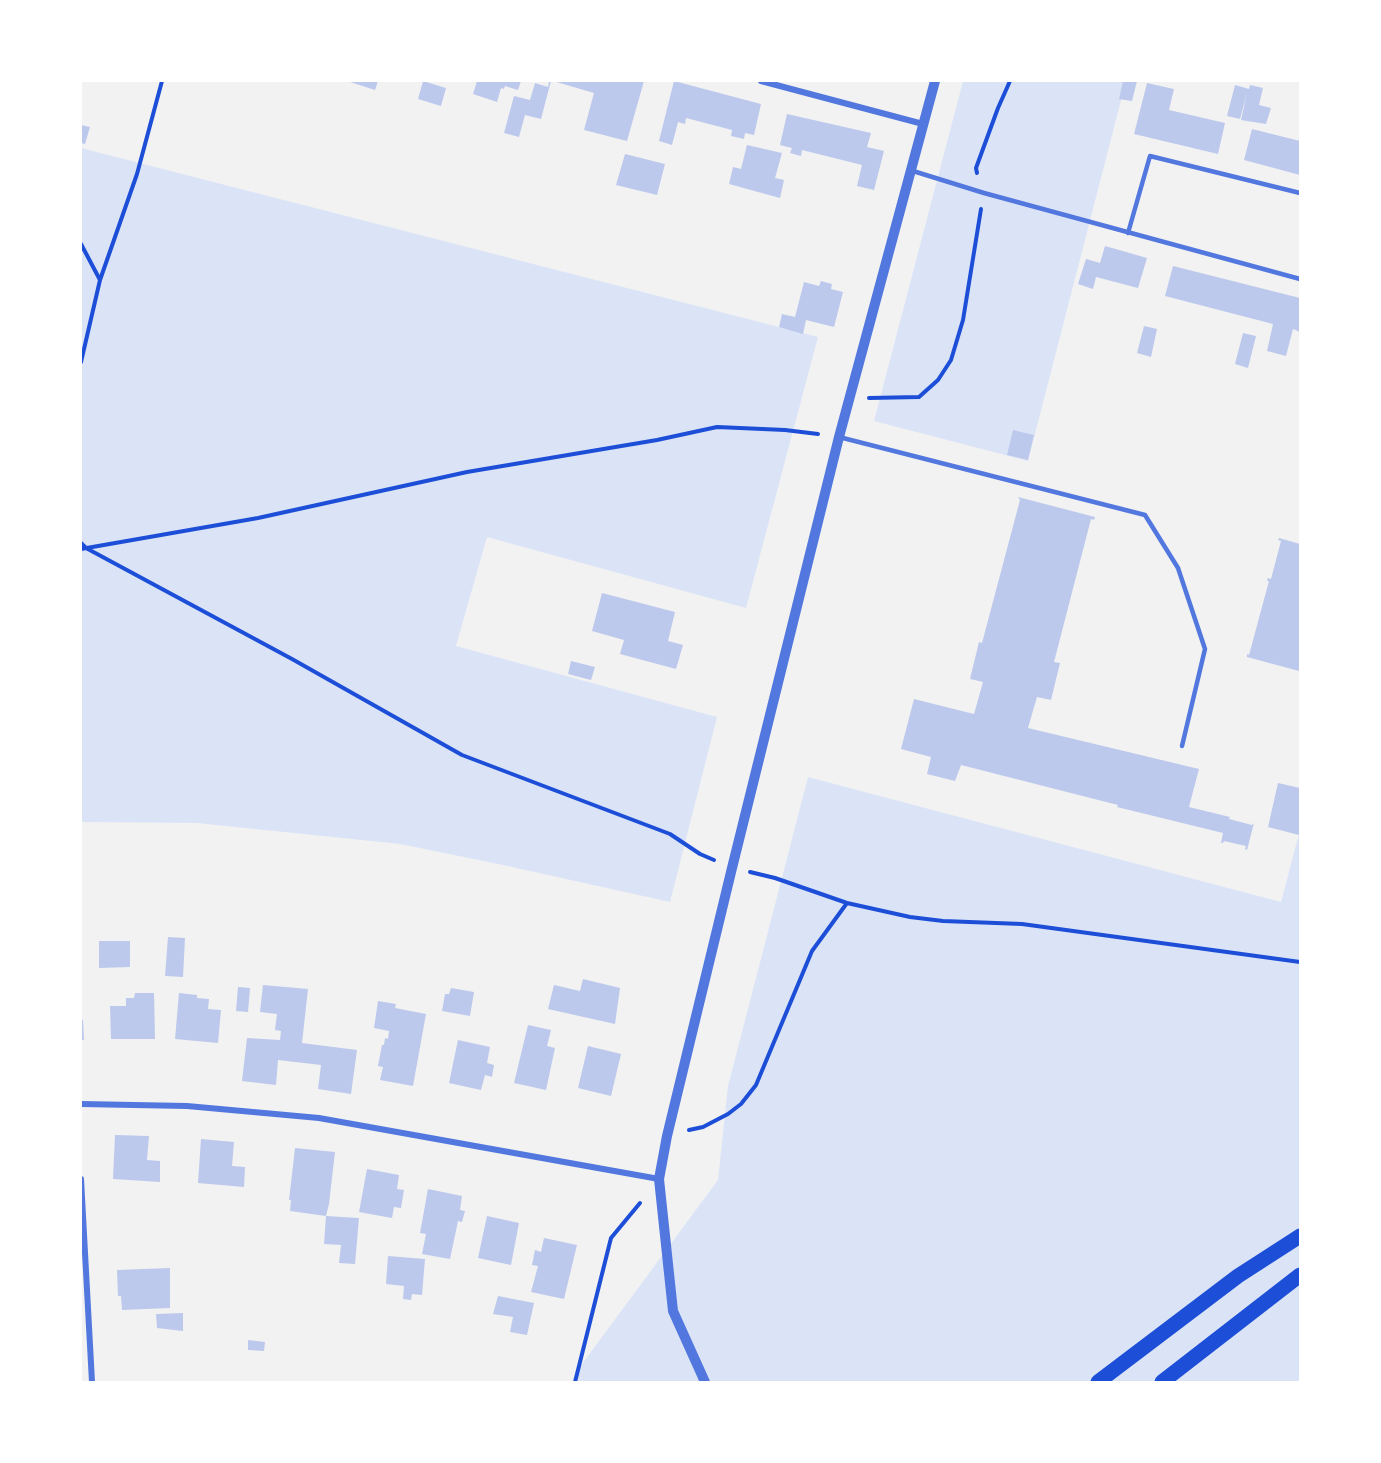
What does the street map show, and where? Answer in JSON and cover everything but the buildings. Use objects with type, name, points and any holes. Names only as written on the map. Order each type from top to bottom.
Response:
[{"type":"main road","points":[[1098,1382],[1238,1276],[1300,1236]]},
{"type":"main road","points":[[1162,1382],[1300,1275]]},
{"type":"street","points":[[762,81],[923,124]]},
{"type":"street","points":[[705,1382],[673,1311],[659,1179],[667,1136],[732,868],[839,437],[935,81]]},
{"type":"street","points":[[81,1104],[187,1106],[318,1118],[659,1179]]},
{"type":"street","points":[[81,1179],[92,1382]]},
{"type":"lane","points":[[1128,233],[1150,156],[1300,193]]},
{"type":"lane","points":[[910,170],[984,193],[1300,279]]},
{"type":"lane","points":[[839,437],[1145,515],[1178,568],[1204,649],[1182,746]]},
{"type":"path","points":[[81,362],[100,280],[137,174],[162,81]]},
{"type":"path","points":[[850,399],[920,397],[938,380],[951,360],[963,320],[984,193],[976,168],[1010,81]]},
{"type":"path","points":[[81,244],[100,280]]},
{"type":"path","points":[[84,549],[258,518],[467,472],[657,440],[717,427],[786,430],[839,437]]},
{"type":"path","points":[[81,543],[84,549],[292,659],[462,755],[670,834],[700,854],[732,868],[776,878],[847,903],[910,917],[943,921],[1022,924],[1300,962]]},
{"type":"path","points":[[667,1136],[703,1127],[728,1114],[741,1104],[756,1085],[812,951],[847,903]]},
{"type":"path","points":[[575,1382],[611,1238],[659,1179]]},
{"type":"shaded area","points":[[963,81],[1126,81],[1028,461],[874,421]]},
{"type":"shaded area","points":[[81,148],[818,337],[746,608],[487,537],[456,646],[717,717],[670,902],[400,844],[197,823],[81,822]]},
{"type":"shaded area","points":[[808,777],[1281,902],[1300,830],[1300,1382],[574,1382],[579,1368],[718,1180],[728,1086]]}]
